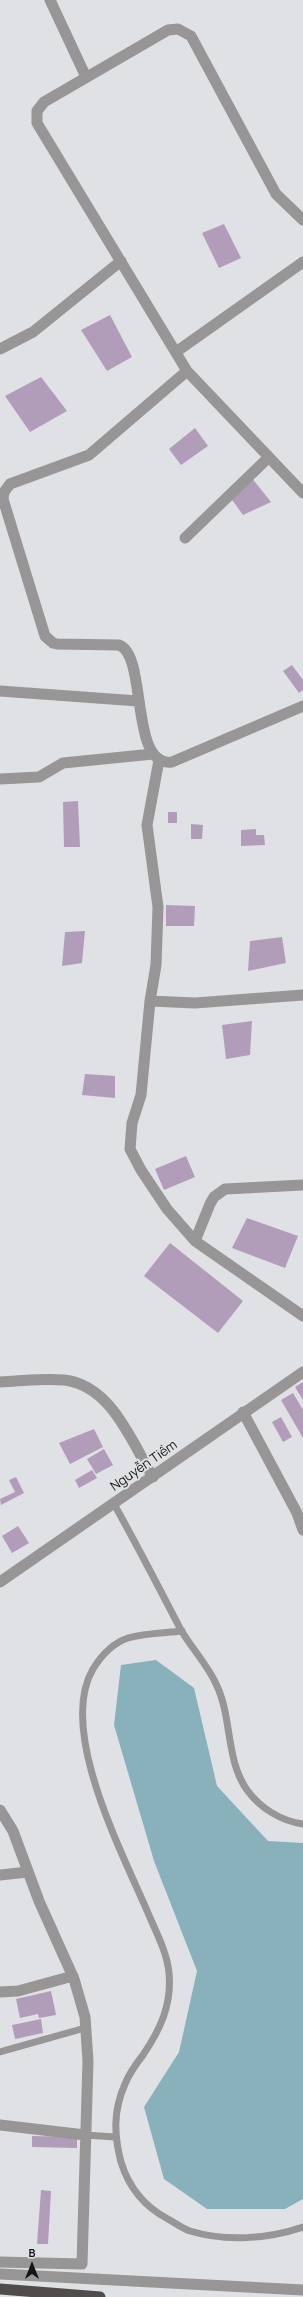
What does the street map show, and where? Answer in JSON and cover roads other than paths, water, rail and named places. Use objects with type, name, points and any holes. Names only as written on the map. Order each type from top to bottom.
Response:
[{"type":"highway","points":[[0,2289],[100,2297]]},
{"type":"street","points":[[50,0],[86,77]]},
{"type":"street","points":[[303,220],[276,194],[191,36],[178,28],[168,30],[86,77],[44,102],[38,111],[38,123],[187,372],[303,493]]},
{"type":"street","points":[[0,349],[33,332],[121,261]]},
{"type":"street","points":[[176,352],[303,262]]},
{"type":"street","points":[[187,372],[89,455],[10,484],[1,494],[45,636],[53,643],[57,644],[119,645],[124,648],[131,657],[138,701],[156,757],[147,825],[155,870],[158,907],[156,965],[150,1002],[141,1095],[132,1123],[130,1149],[141,1170],[166,1209],[195,1241],[303,1316]]},
{"type":"street","points":[[184,538],[269,457]]},
{"type":"street","points":[[0,691],[138,701]]},
{"type":"street","points":[[0,778],[39,776],[63,763],[156,757],[172,762],[303,706]]},
{"type":"street","points":[[150,1002],[195,1003],[303,995]]},
{"type":"street","points":[[195,1241],[210,1204],[219,1192],[232,1188],[303,1185]]},
{"type":"street","name":"Nguyễn Tiềm","points":[[0,1582],[114,1504],[243,1412],[303,1372]]},
{"type":"street","points":[[0,1382],[64,1380],[82,1384],[93,1390],[110,1405],[152,1477]]},
{"type":"street","points":[[243,1412],[300,1512],[303,1530]]},
{"type":"street","points":[[0,1810],[13,1831],[39,1900],[73,1976],[79,1993],[86,2028],[88,2061],[82,2264],[0,2262]]},
{"type":"street","points":[[0,1875],[28,1872]]},
{"type":"street","points":[[0,1992],[18,1992],[73,1976]]},
{"type":"street","points":[[0,2125],[85,2134]]},
{"type":"street","points":[[0,2274],[303,2290]]},
{"type":"lane","points":[[114,1504],[182,1631],[203,1659],[218,1687],[227,1715],[237,1769],[246,1789],[271,1812],[292,1822],[303,1824]]},
{"type":"lane","points":[[182,1631],[142,1635],[119,1643],[97,1663],[91,1673],[85,1693],[85,1741],[95,1786],[160,1941],[169,1971],[170,1997],[166,2014],[155,2037],[125,2083],[116,2115],[115,2137],[122,2165],[129,2181],[140,2198],[152,2211],[189,2231],[218,2236],[250,2237],[276,2234],[303,2227]]},
{"type":"lane","points":[[0,2052],[86,2028]]},
{"type":"lane","points":[[85,2134],[115,2137]]},
{"type":"water","points":[[156,1660],[194,1688],[217,1786],[268,1841],[303,1843],[303,2199],[285,2209],[207,2209],[164,2179],[144,2107],[179,2052],[197,1971],[154,1861],[114,1725],[121,1665]]}]
